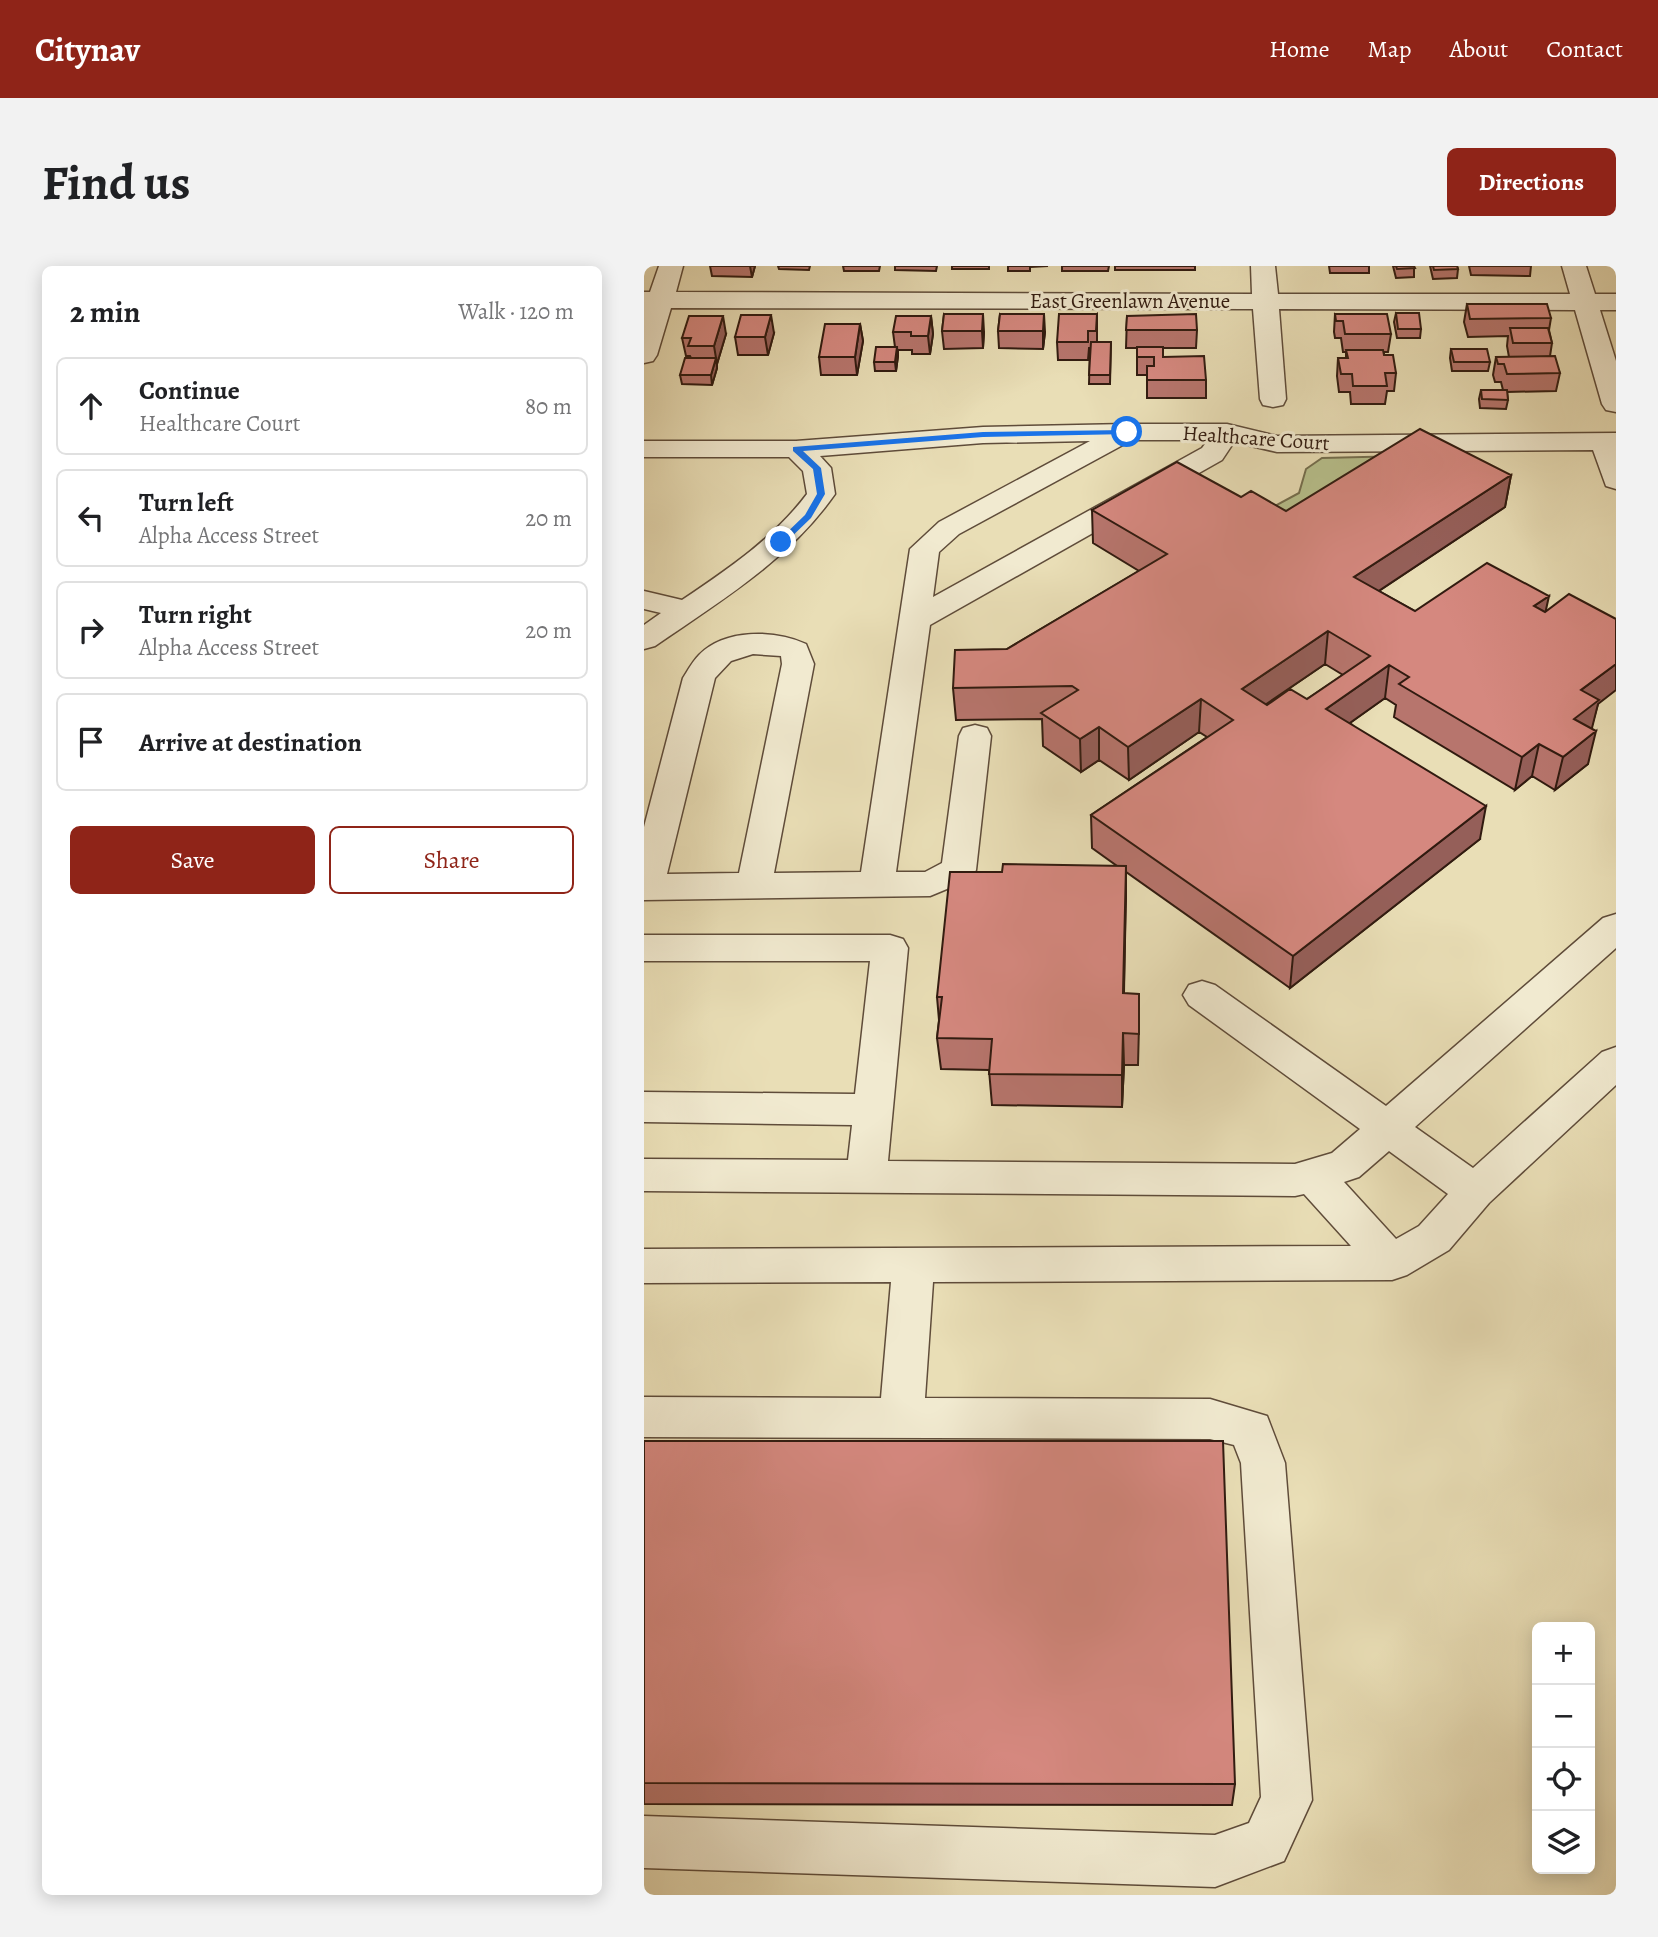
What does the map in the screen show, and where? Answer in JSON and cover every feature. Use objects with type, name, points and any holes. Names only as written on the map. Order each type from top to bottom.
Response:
[{"type":"street","points":[[644,355],[652,300],[671,266]]},
{"type":"street","points":[[1264,266],[1273,399]]},
{"type":"street","points":[[1574,266],[1616,404]]},
{"type":"street","name":"East Greenlawn Avenue","points":[[652,300],[1616,302]]},
{"type":"street","points":[[877,884],[925,549],[949,528],[1127,432]]},
{"type":"street","name":"Healthcare Court","points":[[644,449],[796,449],[983,435],[1127,432],[1227,432],[1277,444],[1610,441]]},
{"type":"street","points":[[915,620],[1212,454],[1227,432]]},
{"type":"street","points":[[1610,441],[1616,480]]},
{"type":"street","points":[[644,639],[781,542],[808,516],[821,494],[817,468],[796,449]]},
{"type":"street","points":[[644,600],[686,610]]},
{"type":"street","points":[[754,886],[798,664],[795,651],[785,645],[733,648],[713,659],[699,678],[645,887],[754,886],[877,884],[930,884],[959,870],[975,736]]},
{"type":"street","points":[[644,1175],[1283,1180],[1313,1176],[1345,1166],[1616,927]]},
{"type":"street","points":[[644,948],[890,948],[866,1176]]},
{"type":"street","points":[[1202,995],[1475,1191]]},
{"type":"street","points":[[644,1266],[1392,1264],[1434,1238],[1475,1191],[1616,1062]]},
{"type":"street","points":[[644,1107],[873,1110]]},
{"type":"street","points":[[1313,1176],[1392,1264]]},
{"type":"street","points":[[901,1419],[913,1265]]},
{"type":"street","points":[[644,1417],[1210,1419],[1251,1430],[1263,1463],[1287,1800],[1266,1843],[1214,1861],[644,1842]]},
{"type":"green space","points":[[1403,456],[1283,543],[1251,519],[1299,493],[1306,469],[1322,458]]},
{"type":"building","points":[[1396,266],[1414,266],[1415,268],[1397,269]]},
{"type":"building","points":[[1433,266],[1457,266],[1458,269],[1434,270]]},
{"type":"building","points":[[1467,304],[1547,304],[1551,318],[1470,319]]},
{"type":"building","points":[[1396,313],[1419,313],[1421,329],[1398,329]]},
{"type":"building","points":[[944,314],[983,314],[982,331],[942,331]]},
{"type":"building","points":[[1000,314],[1044,314],[1043,331],[998,331]]},
{"type":"building","points":[[1059,314],[1097,314],[1096,331],[1088,331],[1088,342],[1057,342]]},
{"type":"building","points":[[1196,314],[1197,330],[1126,330],[1127,316]]},
{"type":"building","points":[[1335,314],[1387,314],[1391,334],[1345,334],[1343,321],[1336,321]]},
{"type":"building","points":[[741,315],[771,315],[765,337],[735,337]]},
{"type":"building","points":[[689,316],[723,316],[714,346],[688,346],[691,338],[682,338]]},
{"type":"building","points":[[896,316],[931,316],[928,336],[893,332]]},
{"type":"building","points":[[825,324],[860,324],[855,357],[819,357]]},
{"type":"building","points":[[1510,328],[1548,328],[1552,343],[1513,343]]},
{"type":"building","points":[[1091,342],[1111,342],[1110,375],[1089,375]]},
{"type":"building","points":[[876,347],[897,347],[895,362],[874,362]]},
{"type":"building","points":[[1137,347],[1163,347],[1163,357],[1204,356],[1206,380],[1147,380],[1147,366],[1154,366],[1154,357],[1137,357]]},
{"type":"building","points":[[1451,349],[1487,349],[1490,362],[1454,362]]},
{"type":"building","points":[[1346,350],[1383,350],[1384,355],[1393,355],[1396,373],[1385,373],[1387,386],[1353,386],[1352,374],[1341,374],[1338,358],[1348,358]]},
{"type":"building","points":[[1555,356],[1560,373],[1507,374],[1504,364],[1498,364],[1496,357]]},
{"type":"building","points":[[685,358],[716,358],[711,375],[680,375]]},
{"type":"building","points":[[1481,390],[1507,390],[1508,400],[1482,399]]},
{"type":"building","points":[[1420,429],[1511,475],[1354,577],[1415,611],[1487,563],[1549,596],[1534,606],[1545,612],[1569,594],[1616,619],[1616,664],[1581,690],[1599,700],[1574,719],[1596,731],[1563,757],[1539,744],[1522,757],[1399,684],[1409,677],[1389,665],[1326,709],[1486,806],[1293,956],[1091,815],[1233,720],[1201,699],[1128,747],[1099,727],[1080,739],[1041,713],[1078,690],[1072,686],[953,688],[955,650],[1007,649],[1167,554],[1092,510],[1177,462],[1241,497],[1251,491],[1286,511]],"holes":[[[1328,631],[1370,656],[1307,699],[1290,689],[1267,705],[1242,689]]]},
{"type":"building","points":[[1003,864],[1126,866],[1123,993],[1139,994],[1139,1034],[1123,1033],[1122,1075],[989,1074],[992,1039],[937,1038],[942,997],[937,997],[950,872],[1002,872]]},
{"type":"building","points":[[644,1441],[1223,1441],[1235,1784],[644,1783]]},
{"type":"route","points":[[781,542],[808,516],[821,494],[817,468],[796,449],[983,435],[1127,432]]}]
